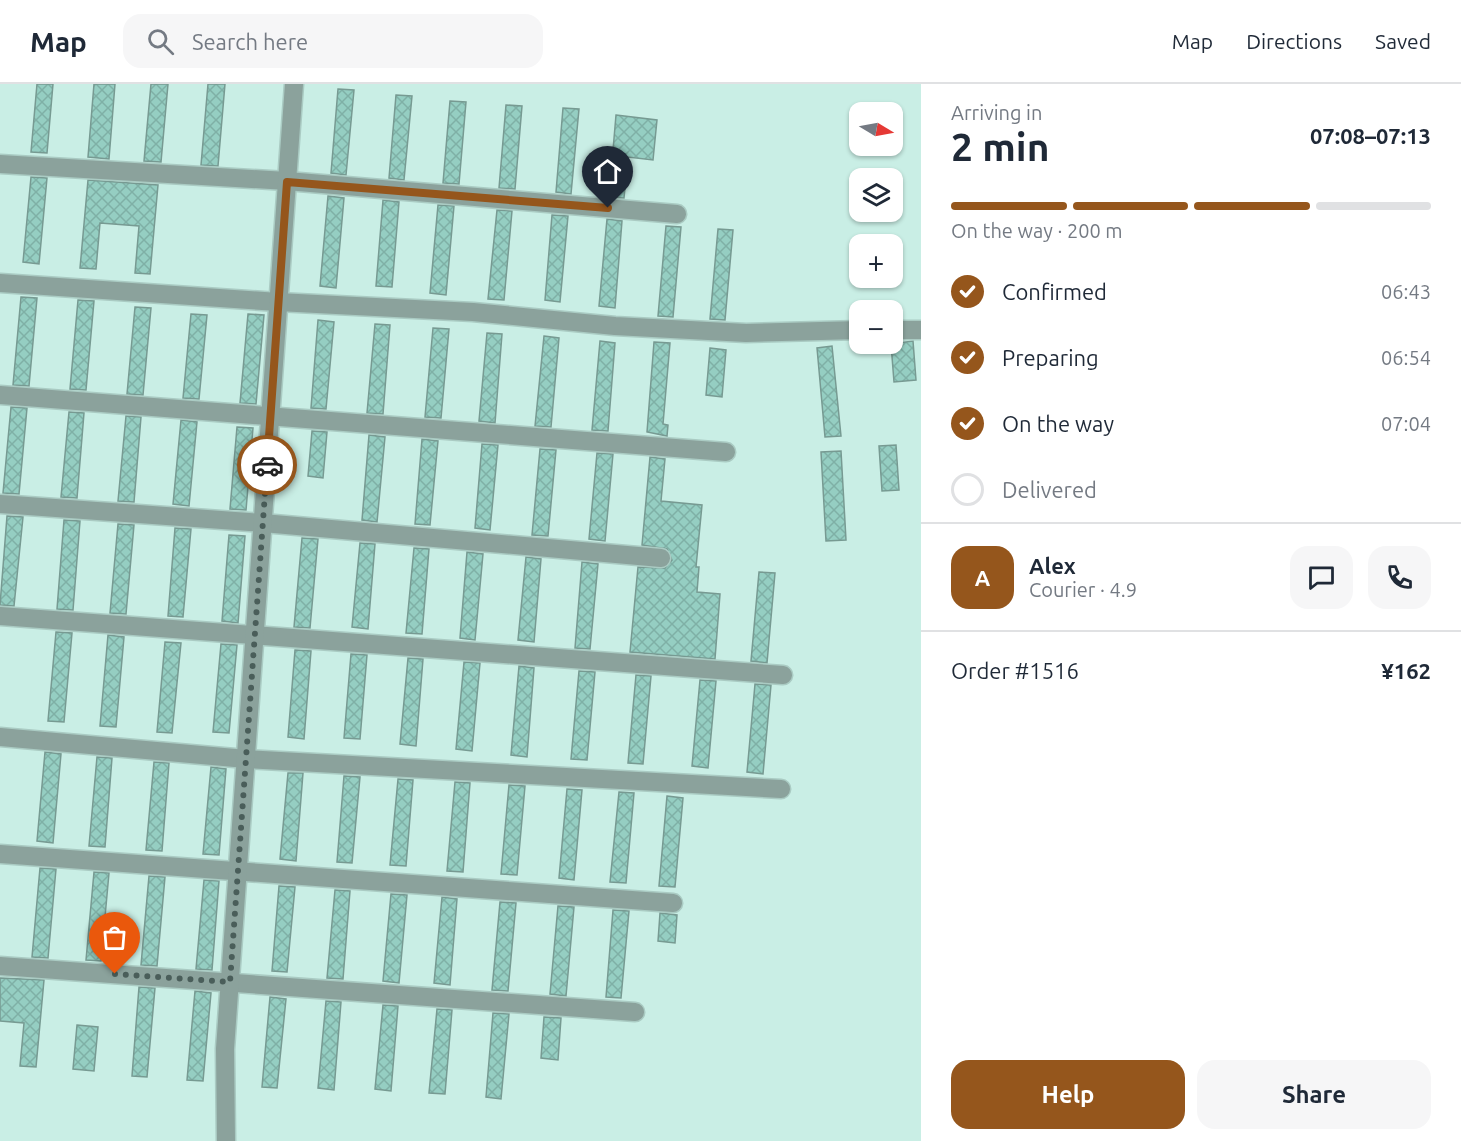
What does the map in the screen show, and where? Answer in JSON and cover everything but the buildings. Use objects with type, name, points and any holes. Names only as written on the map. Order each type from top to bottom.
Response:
[{"type":"street","points":[[226,1141],[225,1049],[294,84]]},
{"type":"street","points":[[0,164],[287,182],[677,214]]},
{"type":"street","points":[[0,283],[278,302],[473,312],[615,326],[746,333],[849,330]]},
{"type":"street","points":[[903,330],[921,330]]},
{"type":"street","points":[[0,395],[726,452]]},
{"type":"street","points":[[0,504],[262,523],[661,558]]},
{"type":"street","points":[[0,616],[254,637],[783,675]]},
{"type":"street","points":[[0,737],[246,759],[781,789]]},
{"type":"street","points":[[0,854],[673,903]]},
{"type":"street","points":[[0,966],[635,1012]]},
{"type":"way so far","points":[[115,974],[230,982],[267,465]]},
{"type":"route","points":[[267,465],[287,182],[608,208]]}]
